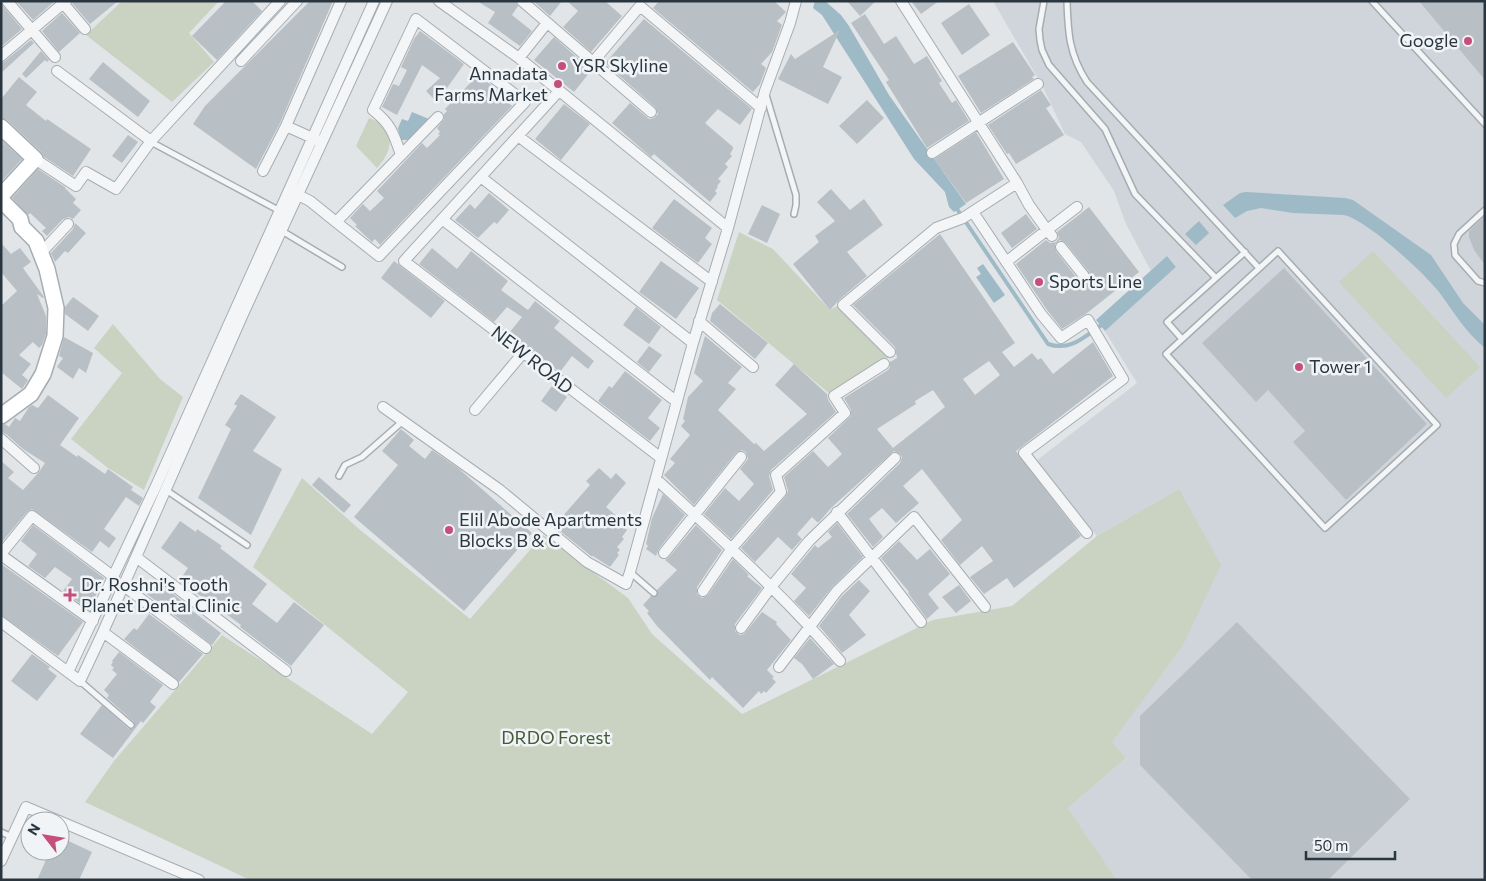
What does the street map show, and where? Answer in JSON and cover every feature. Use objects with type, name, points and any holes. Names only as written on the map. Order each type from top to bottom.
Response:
[{"type":"street","points":[[7,1],[55,57]]},
{"type":"street","points":[[1,127],[35,159],[76,186],[86,172],[116,189],[151,141],[280,1]]},
{"type":"street","points":[[241,61],[297,1]]},
{"type":"street","points":[[263,171],[286,126],[341,1]]},
{"type":"street","points":[[1,622],[80,681],[136,558],[161,488],[284,212],[312,137],[374,1]]},
{"type":"street","points":[[68,672],[114,576],[161,488],[281,231],[284,212],[298,195],[387,1]]},
{"type":"street","points":[[439,1],[519,58],[728,228]]},
{"type":"street","points":[[522,1],[651,112]]},
{"type":"street","points":[[384,407],[500,490],[587,562],[626,584],[699,321],[728,228],[765,91],[790,24],[796,1]]},
{"type":"street","points":[[901,1],[1017,183],[1029,206],[1049,233]]},
{"type":"street","points":[[1,56],[64,2],[86,29]]},
{"type":"street","points":[[593,62],[640,6],[761,108]]},
{"type":"street","points":[[298,195],[311,202],[380,256],[525,102],[416,19],[373,110],[385,119],[393,131],[401,155]]},
{"type":"street","points":[[519,58],[547,23]]},
{"type":"street","points":[[57,71],[151,141]]},
{"type":"street","points":[[932,153],[1038,84]]},
{"type":"street","points":[[559,91],[482,178],[442,219],[677,402]]},
{"type":"street","points":[[336,222],[438,117]]},
{"type":"street","points":[[286,126],[322,142]]},
{"type":"street","points":[[518,136],[712,282]]},
{"type":"street","points":[[1,196],[35,159]]},
{"type":"street","points":[[482,178],[693,343]]},
{"type":"street","points":[[890,352],[843,305],[936,228],[963,218],[1017,183]]},
{"type":"street","points":[[1,200],[20,219],[22,228],[36,241],[47,269],[56,308],[55,336],[43,374],[31,394],[1,416]]},
{"type":"street","points":[[1006,262],[1049,233],[1077,207]]},
{"type":"street","points":[[973,212],[1041,314],[1060,338],[1088,320],[1123,379],[1024,453],[1087,533]]},
{"type":"street","name":"NEW ROAD","points":[[442,219],[404,261],[661,458]]},
{"type":"street","points":[[41,253],[68,224]]},
{"type":"street","points":[[1061,247],[1084,276]]},
{"type":"street","points":[[699,321],[753,367]]},
{"type":"street","points":[[475,410],[523,353]]},
{"type":"street","points":[[703,591],[732,548],[781,492],[776,475],[845,413],[834,396],[884,364]]},
{"type":"street","points":[[1,439],[34,468]]},
{"type":"street","points":[[664,553],[741,457]]},
{"type":"street","points":[[741,628],[771,587],[809,541],[895,458]]},
{"type":"street","points":[[656,479],[732,548],[810,625],[840,660]]},
{"type":"street","points":[[838,512],[921,622]]},
{"type":"street","points":[[93,621],[1,554],[32,516],[114,576]]},
{"type":"street","points":[[778,667],[837,591],[914,516],[985,607]]},
{"type":"street","points":[[136,558],[286,671]]},
{"type":"street","points":[[124,586],[206,648]]},
{"type":"street","points":[[103,632],[173,684]]},
{"type":"street","points":[[1,861],[26,807],[199,880]]},
{"type":"lane","points":[[1044,1],[1040,40],[1042,50],[1049,65],[1105,129],[1135,194],[1216,278]]},
{"type":"lane","points":[[1067,1],[1069,43],[1075,61],[1087,82],[1260,268]]},
{"type":"lane","points":[[1372,1],[1485,124]]},
{"type":"lane","points":[[765,91],[796,195],[794,214]]},
{"type":"lane","points":[[151,141],[284,212]]},
{"type":"lane","points":[[1485,210],[1459,234],[1454,244],[1455,255],[1478,281],[1485,283]]},
{"type":"lane","points":[[281,231],[342,267]]},
{"type":"lane","points":[[1278,251],[1437,425],[1325,528],[1166,354],[1182,339],[1278,251]]},
{"type":"lane","points":[[1182,339],[1167,322],[1244,252]]},
{"type":"lane","points":[[339,476],[345,465],[362,457],[403,421]]},
{"type":"lane","points":[[161,488],[247,544]]},
{"type":"lane","points":[[630,572],[654,593]]},
{"type":"lane","points":[[80,681],[131,725]]},
{"type":"lane","points":[[1,832],[12,837]]},
{"type":"shaded area","points":[[993,1],[1485,1],[1485,880],[1117,880],[1068,808],[1126,758],[1111,742],[1182,647],[1179,489],[1097,536],[1036,461],[1137,383],[1105,331],[1176,267],[1167,256],[1151,271],[1126,224],[1114,191],[1081,142],[1065,134],[1043,87]]},
{"type":"green space","points":[[122,1],[219,1],[189,33],[214,62],[172,102],[86,35]]},
{"type":"green space","points":[[369,118],[379,122],[385,128],[390,139],[388,152],[377,168],[356,146]]},
{"type":"green space","points":[[739,232],[773,249],[830,310],[839,305],[890,357],[830,394],[717,300]]},
{"type":"green space","points":[[1373,251],[1480,367],[1446,398],[1339,282]]},
{"type":"green space","points":[[113,324],[160,379],[183,397],[144,490],[108,468],[71,439],[122,373],[94,348]]},
{"type":"green space","name":"DRDO Forest","points":[[302,478],[359,529],[470,619],[543,535],[628,598],[652,634],[742,714],[933,620],[1012,606],[1097,536],[1179,489],[1221,565],[1182,647],[1112,742],[1126,758],[1068,808],[1117,880],[250,880],[85,802],[114,761],[222,635],[372,734],[408,692],[253,567]]},
{"type":"water","points":[[815,1],[825,1],[841,15],[889,95],[966,204],[954,212],[949,207],[945,192],[914,159],[822,15],[813,8]]},
{"type":"water","points":[[412,112],[429,119],[409,140],[401,140],[398,128],[402,119],[408,121]]},
{"type":"water","points":[[1240,193],[1353,200],[1431,255],[1463,303],[1485,325],[1485,348],[1466,329],[1439,292],[1421,272],[1366,226],[1344,215],[1293,213],[1261,208],[1247,211],[1235,218],[1223,205]]},
{"type":"water","points":[[1199,221],[1209,233],[1196,245],[1185,234]]},
{"type":"water","points":[[1167,256],[1176,267],[1105,331],[1096,320]]},
{"type":"water","points":[[983,264],[1005,295],[994,303],[976,277],[981,274],[977,268]]},
{"type":"building","points":[[16,1],[55,1],[33,20]]},
{"type":"building","points":[[73,1],[118,1],[90,24],[72,3]]},
{"type":"building","points":[[226,1],[252,1],[262,11],[217,60],[192,36]]},
{"type":"building","points":[[310,1],[333,1],[280,123],[256,169],[193,124],[205,106]]},
{"type":"building","points":[[477,1],[515,1],[518,6],[512,15],[532,31],[520,46],[488,23],[495,12]]},
{"type":"building","points":[[533,1],[562,1],[550,16]]},
{"type":"building","points":[[567,1],[605,1],[622,16],[591,52],[563,27],[578,11]]},
{"type":"building","points":[[659,1],[774,1],[786,12],[777,21],[782,25],[772,52],[761,64],[766,68],[760,84],[753,92],[653,8]]},
{"type":"building","points":[[847,1],[876,1],[860,16]]},
{"type":"building","points":[[911,1],[939,1],[921,14]]},
{"type":"building","name":"Google","points":[[1419,1],[1485,1],[1485,80]]},
{"type":"building","points":[[969,4],[990,35],[962,55],[941,23]]},
{"type":"building","points":[[1,5],[22,29],[1,47]]},
{"type":"building","points":[[62,13],[80,33],[59,52],[42,31]]},
{"type":"building","points":[[865,14],[884,44],[896,36],[914,64],[927,56],[942,81],[939,83],[952,103],[956,100],[969,121],[927,148],[886,82],[889,80],[851,23]]},
{"type":"building","points":[[644,19],[752,109],[740,125],[718,109],[705,123],[733,147],[730,154],[732,156],[725,164],[728,167],[718,179],[721,181],[715,191],[717,193],[710,202],[654,154],[651,157],[612,123],[630,103],[649,119],[654,118],[658,114],[655,107],[605,63]]},
{"type":"building","points":[[840,30],[823,67],[842,77],[828,104],[778,79],[791,54],[795,59]]},
{"type":"building","points":[[420,31],[464,64],[437,102],[426,91],[440,78],[422,65],[397,115],[382,107],[393,84],[399,86],[407,70],[401,67],[414,39]]},
{"type":"building","name":"YSR Skyline","points":[[554,37],[582,62],[580,64],[590,72],[574,92],[534,60]]},
{"type":"building","points":[[31,40],[34,43],[1,73],[1,63]]},
{"type":"building","points":[[1013,42],[1035,75],[1032,77],[1034,79],[981,113],[958,76]]},
{"type":"building","points":[[41,51],[49,60],[47,62],[45,60],[26,78],[22,74]]},
{"type":"building","points":[[103,62],[150,101],[138,117],[89,79]]},
{"type":"building","points":[[478,75],[512,106],[380,245],[375,239],[372,242],[355,226],[357,225],[350,218],[363,204],[370,211],[384,198],[377,191],[422,143],[427,148],[440,135],[437,128],[444,119],[444,114],[447,111],[445,109]]},
{"type":"building","points":[[19,77],[37,92],[26,105],[46,121],[47,119],[91,149],[73,176],[44,157],[7,120],[1,118],[1,99]]},
{"type":"building","points":[[1041,90],[1051,105],[1046,108],[1064,135],[1016,164],[988,125]]},
{"type":"building","points":[[867,100],[884,118],[857,144],[839,126]]},
{"type":"building","points":[[564,104],[590,124],[561,160],[535,139]]},
{"type":"building","points":[[976,132],[1004,179],[966,203],[934,159]]},
{"type":"building","points":[[128,135],[138,142],[122,163],[112,156]]},
{"type":"building","points":[[1,140],[22,159],[1,182]]},
{"type":"building","points":[[38,169],[65,187],[76,199],[73,203],[81,210],[73,219],[69,217],[63,219],[47,236],[42,231],[46,228],[30,213],[28,215],[12,198]]},
{"type":"building","points":[[831,189],[850,210],[864,199],[883,225],[847,252],[867,276],[830,310],[793,264],[819,242],[815,236],[835,221],[817,202]]},
{"type":"building","points":[[489,193],[509,210],[497,224],[494,222],[478,238],[455,220],[470,204],[475,209]]},
{"type":"building","points":[[674,199],[712,228],[705,238],[712,244],[698,263],[652,228]]},
{"type":"building","points":[[762,205],[780,214],[767,243],[748,234]]},
{"type":"building","points":[[1089,207],[1139,272],[1087,313],[1062,329],[1016,264],[1046,240],[1050,243],[1056,242],[1059,238],[1057,232]],"holes":[[[1060,240],[1066,243],[1089,272],[1091,278],[1088,282],[1079,281],[1056,251],[1055,244]]]},
{"type":"building","points":[[1026,214],[1037,229],[1012,248],[1001,233]]},
{"type":"building","points":[[1485,216],[1485,265],[1474,250],[1469,237],[1469,231]]},
{"type":"building","points":[[75,223],[86,233],[68,253],[65,251],[55,262],[51,253],[73,229]]},
{"type":"building","points":[[940,234],[1015,343],[1002,352],[1014,367],[1032,353],[1038,360],[1041,358],[1053,374],[1093,342],[1113,376],[1016,451],[1081,536],[1014,588],[1007,578],[984,594],[970,577],[993,561],[982,546],[960,565],[941,540],[962,520],[922,469],[903,486],[919,503],[896,523],[882,508],[869,519],[883,537],[873,547],[847,514],[900,463],[902,457],[894,451],[832,507],[819,522],[812,517],[797,534],[802,539],[792,550],[778,537],[755,562],[741,548],[786,496],[788,491],[784,477],[813,451],[828,467],[842,454],[828,438],[851,416],[851,410],[844,398],[888,370],[890,362],[897,358],[895,347],[853,305]],"holes":[[[989,361],[1000,375],[975,395],[963,379]],[[933,390],[945,407],[893,448],[877,429],[916,404],[915,401]]]},
{"type":"building","points":[[1,243],[11,254],[20,248],[31,262],[23,268],[44,297],[37,294],[46,316],[46,334],[42,345],[39,348],[33,342],[19,355],[31,364],[22,375],[28,380],[22,389],[1,372],[1,306],[17,291],[1,272]]},
{"type":"building","points":[[432,248],[457,269],[471,251],[508,281],[501,290],[528,310],[535,301],[560,321],[554,328],[594,361],[588,369],[572,356],[560,372],[509,333],[522,317],[507,307],[494,322],[419,264]]},
{"type":"building","points":[[394,261],[445,301],[431,318],[381,278]]},
{"type":"building","points":[[661,261],[699,288],[676,319],[639,292]]},
{"type":"building","name":"Tower 1","points":[[1284,268],[1427,424],[1346,500],[1293,442],[1305,431],[1268,390],[1256,402],[1202,343]]},
{"type":"building","points":[[73,297],[99,316],[88,331],[65,314],[65,307]]},
{"type":"building","points":[[720,304],[768,343],[755,359],[710,321],[712,313]]},
{"type":"building","points":[[636,307],[661,327],[649,344],[623,325]]},
{"type":"building","points":[[705,336],[742,367],[728,383],[736,389],[718,410],[764,451],[807,414],[775,385],[794,364],[827,394],[828,400],[836,412],[771,470],[769,476],[773,490],[731,539],[704,514],[725,488],[739,501],[754,484],[740,469],[748,459],[746,452],[742,450],[736,453],[694,505],[664,475],[675,463],[670,459],[690,435],[681,426],[685,421],[683,419],[688,397],[703,381],[694,373]]},
{"type":"building","points":[[64,337],[93,353],[86,373],[79,368],[73,379],[57,367],[63,358],[59,356]]},
{"type":"building","points":[[649,346],[662,355],[649,372],[637,362]]},
{"type":"building","points":[[625,371],[662,400],[648,418],[660,428],[650,441],[598,401],[609,386],[612,388]]},
{"type":"building","points":[[552,386],[567,397],[556,412],[541,401]]},
{"type":"building","points":[[241,394],[276,417],[253,451],[282,469],[251,535],[198,498],[231,429],[225,425],[237,406],[234,404]]},
{"type":"building","points":[[48,395],[79,418],[60,445],[105,474],[108,469],[133,487],[131,490],[143,498],[139,506],[126,497],[104,529],[116,538],[109,548],[100,541],[92,552],[32,509],[27,512],[1,543],[1,461],[14,472],[8,478],[23,490],[45,463],[1,432],[1,425],[5,424],[9,427],[15,418],[20,421],[29,407],[32,405],[38,408]]},
{"type":"building","name":"Elil Abode Apartments Blocks B & C","points":[[401,429],[414,440],[409,446],[425,459],[432,450],[458,468],[532,533],[464,611],[354,517],[398,465],[382,451]]},
{"type":"building","points":[[599,468],[611,479],[616,473],[626,483],[606,507],[626,524],[624,527],[627,530],[622,537],[624,539],[617,547],[620,550],[617,553],[619,555],[610,567],[591,556],[554,526],[590,485],[586,481]]},
{"type":"building","points":[[319,477],[351,505],[344,513],[312,485]]},
{"type":"building","points":[[663,494],[685,515],[659,549],[656,556],[646,549],[648,546],[646,544],[652,518]]},
{"type":"building","points":[[180,521],[196,532],[197,529],[222,546],[220,548],[267,584],[252,604],[277,623],[294,602],[324,625],[291,666],[240,627],[241,625],[179,581],[188,568],[161,548]]},
{"type":"building","points":[[837,523],[863,557],[832,587],[809,616],[794,601],[806,588],[791,574],[815,545],[818,548],[832,537],[828,532]]},
{"type":"building","points":[[33,525],[104,578],[89,610],[63,591],[72,579],[55,567],[45,578],[28,566],[37,554],[21,541]]},
{"type":"building","points":[[696,525],[722,550],[697,587],[697,594],[702,598],[708,595],[733,559],[749,575],[747,576],[762,588],[735,624],[735,631],[740,635],[744,634],[762,612],[777,622],[776,624],[791,640],[767,670],[776,682],[766,693],[764,691],[761,694],[759,691],[743,708],[712,677],[710,680],[657,626],[647,613],[649,611],[643,605],[651,596],[657,596],[657,590],[677,570],[665,560]]},
{"type":"building","points":[[899,541],[917,560],[930,549],[950,574],[928,594],[939,608],[927,619],[909,592],[881,558]]},
{"type":"building","points":[[1,564],[83,622],[58,656],[1,615]]},
{"type":"building","points":[[859,580],[870,591],[849,615],[866,635],[842,653],[819,626],[842,596]]},
{"type":"building","points":[[155,583],[170,594],[171,592],[221,633],[212,645],[147,594]]},
{"type":"building","points":[[959,585],[971,601],[956,613],[942,597]]},
{"type":"building","points":[[149,614],[203,654],[179,682],[124,639],[134,628],[137,630]]},
{"type":"building","points":[[1237,622],[1410,799],[1328,880],[1252,880],[1140,765],[1140,716]]},
{"type":"building","points":[[810,638],[834,664],[813,679],[802,664],[794,658]]},
{"type":"building","points":[[119,652],[163,685],[150,702],[156,707],[143,723],[141,721],[113,758],[80,734],[102,705],[129,729],[133,729],[135,726],[134,722],[107,698],[109,695],[104,690],[117,674],[112,670],[114,668],[111,665]]},
{"type":"building","points":[[32,654],[50,667],[48,669],[57,676],[37,701],[11,681]]},
{"type":"building","points":[[70,842],[92,852],[79,880],[37,880],[46,861],[70,861]]},
{"type":"waterway","points":[[958,206],[957,209],[1048,344],[1064,346],[1077,342],[1103,324]]},
{"type":"place","name":"Google","points":[[1468,41]]},
{"type":"place","name":"YSR Skyline","points":[[562,66]]},
{"type":"place","name":"Annadata Farms Market","points":[[558,84]]},
{"type":"place","name":"Sports Line","points":[[1039,282]]},
{"type":"place","name":"Tower 1","points":[[1299,367]]},
{"type":"place","name":"Elil Abode Apartments Blocks B & C","points":[[449,530]]},
{"type":"place","name":"Dr. Roshni's Tooth Planet Dental Clinic","points":[[70,595]]}]
